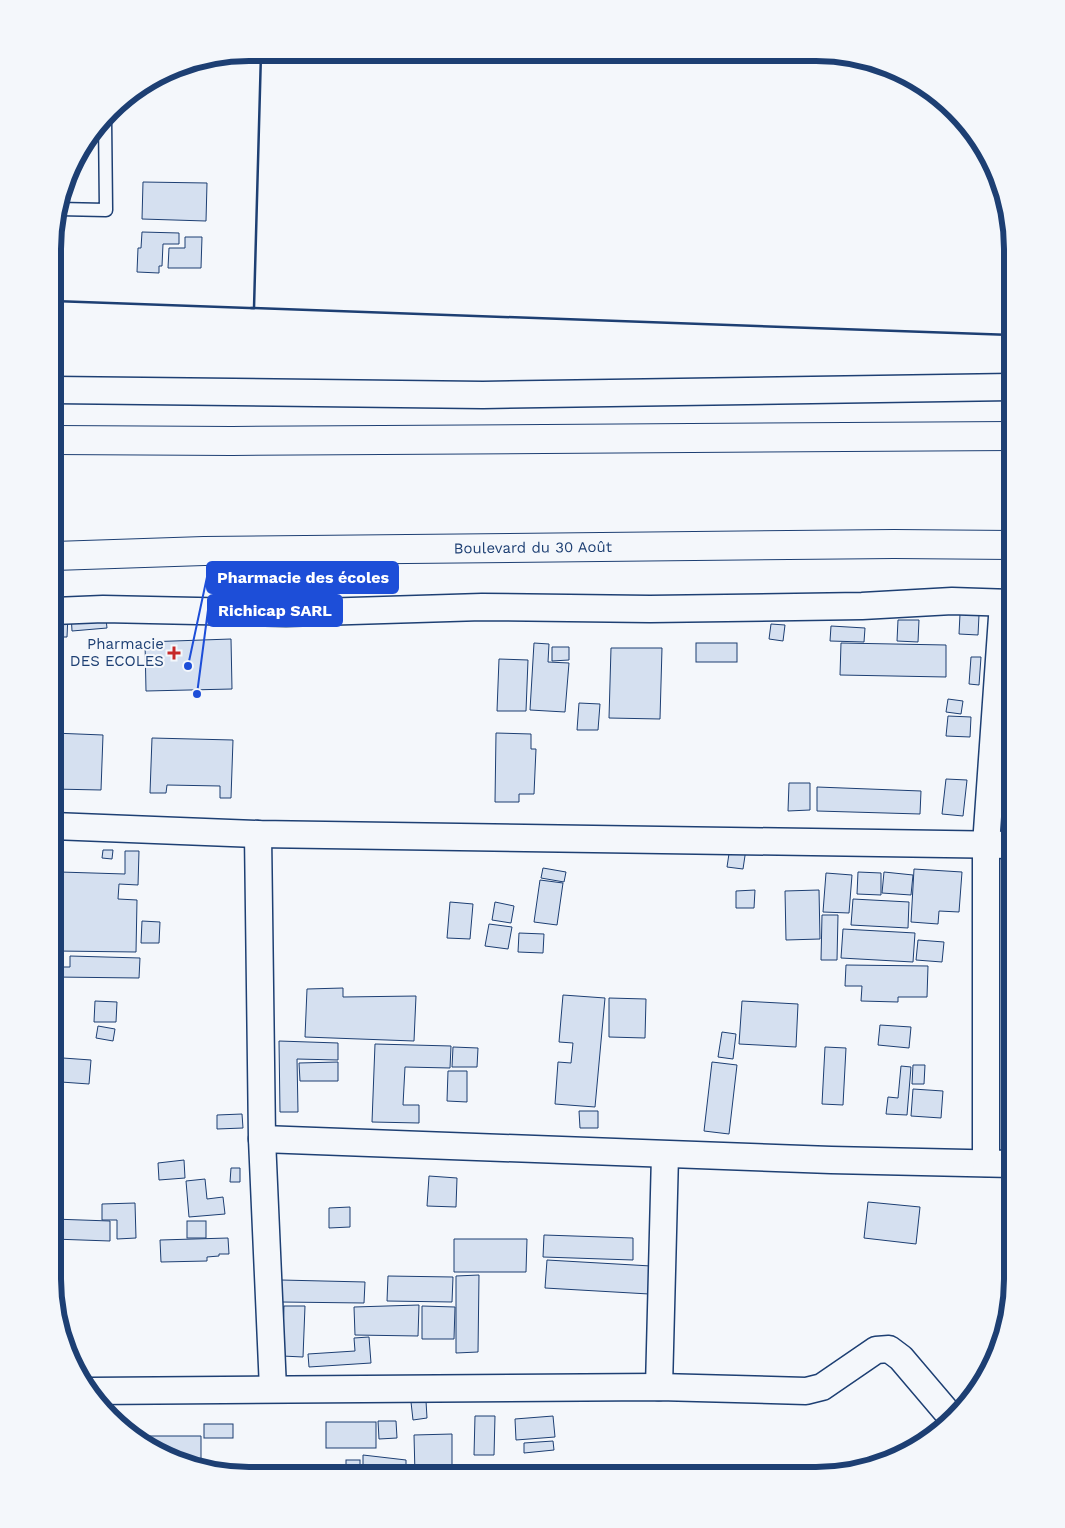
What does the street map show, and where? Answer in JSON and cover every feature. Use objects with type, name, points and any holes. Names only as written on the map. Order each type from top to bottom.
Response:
[{"type":"highway","points":[[61,440],[242,441],[1004,436]]},
{"type":"highway","name":"Boulevard du 30 Août","points":[[61,556],[204,551],[874,544],[1004,545]]},
{"type":"street","points":[[61,390],[483,395],[1004,387]]},
{"type":"street","points":[[61,612],[103,610],[286,613],[482,608],[650,609],[862,606],[952,601],[1004,603]]},
{"type":"street","points":[[986,1163],[986,845],[1004,647]]},
{"type":"street","points":[[61,826],[258,834],[1004,845]]},
{"type":"street","points":[[258,834],[262,1139],[273,1390]]},
{"type":"street","points":[[262,1139],[665,1155],[1004,1164]]},
{"type":"street","points":[[659,1387],[665,1155]]},
{"type":"street","points":[[99,1391],[659,1387],[806,1391],[822,1387],[876,1350],[889,1349],[901,1358],[948,1413]]},
{"type":"lane","points":[[66,209],[106,210],[105,129]]},
{"type":"building","points":[[143,182],[207,183],[206,221],[142,219]]},
{"type":"building","points":[[142,232],[179,233],[179,244],[163,244],[162,266],[159,266],[159,273],[137,272],[138,248],[141,248]]},
{"type":"building","points":[[185,237],[202,237],[201,268],[168,268],[169,248],[185,248]]},
{"type":"building","points":[[105,610],[107,628],[72,631],[71,613]]},
{"type":"building","points":[[61,614],[68,615],[67,637],[61,637]]},
{"type":"building","points":[[960,614],[979,615],[978,635],[959,634]]},
{"type":"building","points":[[898,620],[919,620],[918,642],[897,641]]},
{"type":"building","points":[[771,624],[785,625],[783,641],[769,639]]},
{"type":"building","points":[[831,626],[865,628],[864,642],[830,641]]},
{"type":"building","points":[[231,639],[232,689],[146,691],[145,642]]},
{"type":"building","points":[[534,643],[549,644],[548,662],[569,663],[565,712],[530,710]]},
{"type":"building","points":[[696,643],[737,643],[737,662],[696,662]]},
{"type":"building","points":[[841,643],[946,645],[946,677],[840,675]]},
{"type":"building","points":[[552,647],[569,647],[569,660],[552,661]]},
{"type":"building","points":[[611,648],[662,648],[660,719],[609,718]]},
{"type":"building","points":[[971,657],[981,657],[979,685],[969,684]]},
{"type":"building","points":[[499,659],[528,660],[526,711],[497,711]]},
{"type":"building","points":[[948,699],[963,701],[961,714],[946,712]]},
{"type":"building","points":[[579,703],[600,704],[598,730],[577,730]]},
{"type":"building","points":[[948,716],[971,717],[970,737],[946,736]]},
{"type":"building","points":[[61,733],[103,735],[101,790],[61,789]]},
{"type":"building","points":[[496,733],[531,734],[531,749],[536,749],[534,794],[519,794],[519,802],[495,802]]},
{"type":"building","points":[[152,738],[233,740],[231,798],[220,798],[220,786],[167,785],[166,793],[150,793]]},
{"type":"building","points":[[946,779],[967,780],[963,816],[942,814]]},
{"type":"building","points":[[789,783],[810,783],[810,810],[788,811]]},
{"type":"building","points":[[817,787],[921,791],[920,814],[817,811]]},
{"type":"building","points":[[730,847],[746,849],[743,869],[727,867]]},
{"type":"building","points":[[103,850],[113,850],[112,859],[102,858]]},
{"type":"building","points":[[125,851],[139,851],[138,885],[119,884],[118,899],[137,900],[136,952],[61,951],[61,872],[125,874]]},
{"type":"building","points":[[543,868],[566,872],[564,882],[541,878]]},
{"type":"building","points":[[914,869],[962,872],[959,912],[939,911],[938,924],[911,922]]},
{"type":"building","points":[[858,872],[881,873],[881,895],[857,894]]},
{"type":"building","points":[[884,872],[913,875],[911,895],[882,893]]},
{"type":"building","points":[[826,873],[852,875],[849,913],[823,912]]},
{"type":"building","points":[[540,880],[563,883],[557,925],[534,922]]},
{"type":"building","points":[[755,890],[754,908],[736,908],[736,891]]},
{"type":"building","points":[[819,890],[820,939],[786,940],[785,891]]},
{"type":"building","points":[[853,899],[909,902],[908,928],[851,925]]},
{"type":"building","points":[[450,902],[473,904],[470,939],[447,938]]},
{"type":"building","points":[[495,902],[514,906],[511,923],[492,920]]},
{"type":"building","points":[[822,915],[838,915],[837,960],[821,960]]},
{"type":"building","points":[[142,921],[160,922],[159,943],[141,943]]},
{"type":"building","points":[[489,924],[512,927],[508,949],[485,946]]},
{"type":"building","points":[[843,929],[915,933],[913,962],[841,958]]},
{"type":"building","points":[[519,933],[544,934],[543,953],[518,952]]},
{"type":"building","points":[[918,940],[944,942],[942,962],[916,960]]},
{"type":"building","points":[[70,956],[140,958],[139,978],[61,977],[61,967],[70,967]]},
{"type":"building","points":[[846,965],[928,966],[927,997],[898,997],[898,1002],[861,1001],[862,986],[845,986]]},
{"type":"building","points":[[343,988],[343,997],[416,996],[414,1041],[305,1037],[307,989]]},
{"type":"building","points":[[563,995],[605,998],[595,1107],[555,1104],[558,1062],[571,1063],[573,1043],[559,1042]]},
{"type":"building","points":[[609,998],[646,999],[645,1038],[609,1037]]},
{"type":"building","points":[[95,1001],[117,1002],[116,1022],[94,1022]]},
{"type":"building","points":[[742,1001],[798,1004],[796,1047],[739,1044]]},
{"type":"building","points":[[880,1025],[911,1027],[909,1048],[878,1045]]},
{"type":"building","points":[[98,1026],[115,1029],[113,1041],[96,1038]]},
{"type":"building","points":[[722,1032],[736,1034],[733,1059],[718,1057]]},
{"type":"building","points":[[279,1041],[338,1043],[338,1060],[297,1059],[298,1112],[280,1112]]},
{"type":"building","points":[[375,1044],[451,1046],[450,1068],[405,1067],[403,1105],[419,1105],[419,1123],[372,1122]]},
{"type":"building","points":[[453,1047],[478,1048],[477,1067],[452,1067]]},
{"type":"building","points":[[825,1047],[846,1048],[843,1105],[822,1104]]},
{"type":"building","points":[[63,1058],[91,1060],[89,1084],[61,1082]]},
{"type":"building","points":[[338,1062],[338,1081],[300,1081],[299,1063]]},
{"type":"building","points":[[712,1062],[737,1065],[729,1134],[704,1131]]},
{"type":"building","points":[[913,1065],[925,1065],[924,1084],[912,1084]]},
{"type":"building","points":[[901,1066],[911,1067],[907,1115],[886,1114],[888,1097],[898,1098]]},
{"type":"building","points":[[448,1071],[467,1071],[467,1102],[447,1101]]},
{"type":"building","points":[[913,1089],[943,1091],[941,1118],[911,1116]]},
{"type":"building","points":[[579,1111],[598,1111],[598,1128],[580,1128]]},
{"type":"building","points":[[242,1114],[243,1128],[217,1129],[217,1115]]},
{"type":"building","points":[[184,1160],[185,1178],[159,1180],[158,1163]]},
{"type":"building","points":[[231,1168],[240,1168],[240,1182],[230,1182]]},
{"type":"building","points":[[429,1176],[457,1178],[456,1207],[427,1206]]},
{"type":"building","points":[[205,1179],[207,1199],[223,1197],[225,1214],[189,1217],[186,1181]]},
{"type":"building","points":[[868,1202],[920,1207],[916,1244],[864,1238]]},
{"type":"building","points":[[135,1203],[136,1238],[117,1239],[117,1220],[102,1220],[102,1204]]},
{"type":"building","points":[[350,1207],[350,1227],[329,1228],[329,1208]]},
{"type":"building","points":[[61,1219],[110,1221],[110,1241],[61,1239]]},
{"type":"building","points":[[187,1221],[206,1221],[206,1238],[187,1238]]},
{"type":"building","points":[[544,1235],[633,1238],[633,1260],[543,1257]]},
{"type":"building","points":[[228,1238],[229,1254],[207,1257],[207,1261],[161,1262],[160,1240]]},
{"type":"building","points":[[454,1239],[527,1239],[526,1272],[454,1272]]},
{"type":"building","points":[[547,1260],[651,1266],[649,1294],[545,1288]]},
{"type":"building","points":[[479,1275],[478,1352],[456,1353],[456,1276]]},
{"type":"building","points":[[388,1276],[453,1277],[452,1302],[387,1301]]},
{"type":"building","points":[[281,1280],[365,1282],[364,1303],[281,1302]]},
{"type":"building","points":[[419,1305],[418,1336],[355,1335],[354,1307]]},
{"type":"building","points":[[284,1306],[305,1306],[303,1357],[282,1356]]},
{"type":"building","points":[[422,1306],[455,1307],[454,1339],[422,1339]]},
{"type":"building","points":[[369,1337],[371,1363],[309,1367],[308,1354],[355,1351],[354,1338]]},
{"type":"building","points":[[426,1401],[427,1418],[413,1420],[411,1402]]},
{"type":"building","points":[[475,1416],[495,1416],[494,1455],[474,1455]]},
{"type":"building","points":[[553,1416],[555,1437],[516,1440],[515,1419]]},
{"type":"building","points":[[378,1421],[396,1421],[397,1438],[379,1439]]},
{"type":"building","points":[[326,1422],[376,1422],[376,1448],[326,1448]]},
{"type":"building","points":[[204,1424],[233,1424],[233,1438],[204,1438]]},
{"type":"building","points":[[452,1434],[452,1467],[415,1467],[414,1435]]},
{"type":"building","points":[[150,1436],[201,1436],[201,1460],[189,1457],[150,1438]]},
{"type":"building","points":[[553,1441],[554,1450],[524,1453],[524,1443]]},
{"type":"building","points":[[363,1455],[406,1460],[406,1467],[363,1467]]},
{"type":"building","points":[[346,1460],[360,1460],[360,1467],[346,1467]]},
{"type":"wall","points":[[251,308],[254,308],[261,61]]},
{"type":"wall","points":[[61,301],[1004,335]]},
{"type":"place","name":"Pharmacie DES ECOLES","points":[[174,653]]},
{"type":"place","name":"Pharmacie des écoles","points":[[188,666]]},
{"type":"place","name":"Richicap SARL","points":[[197,694]]}]
